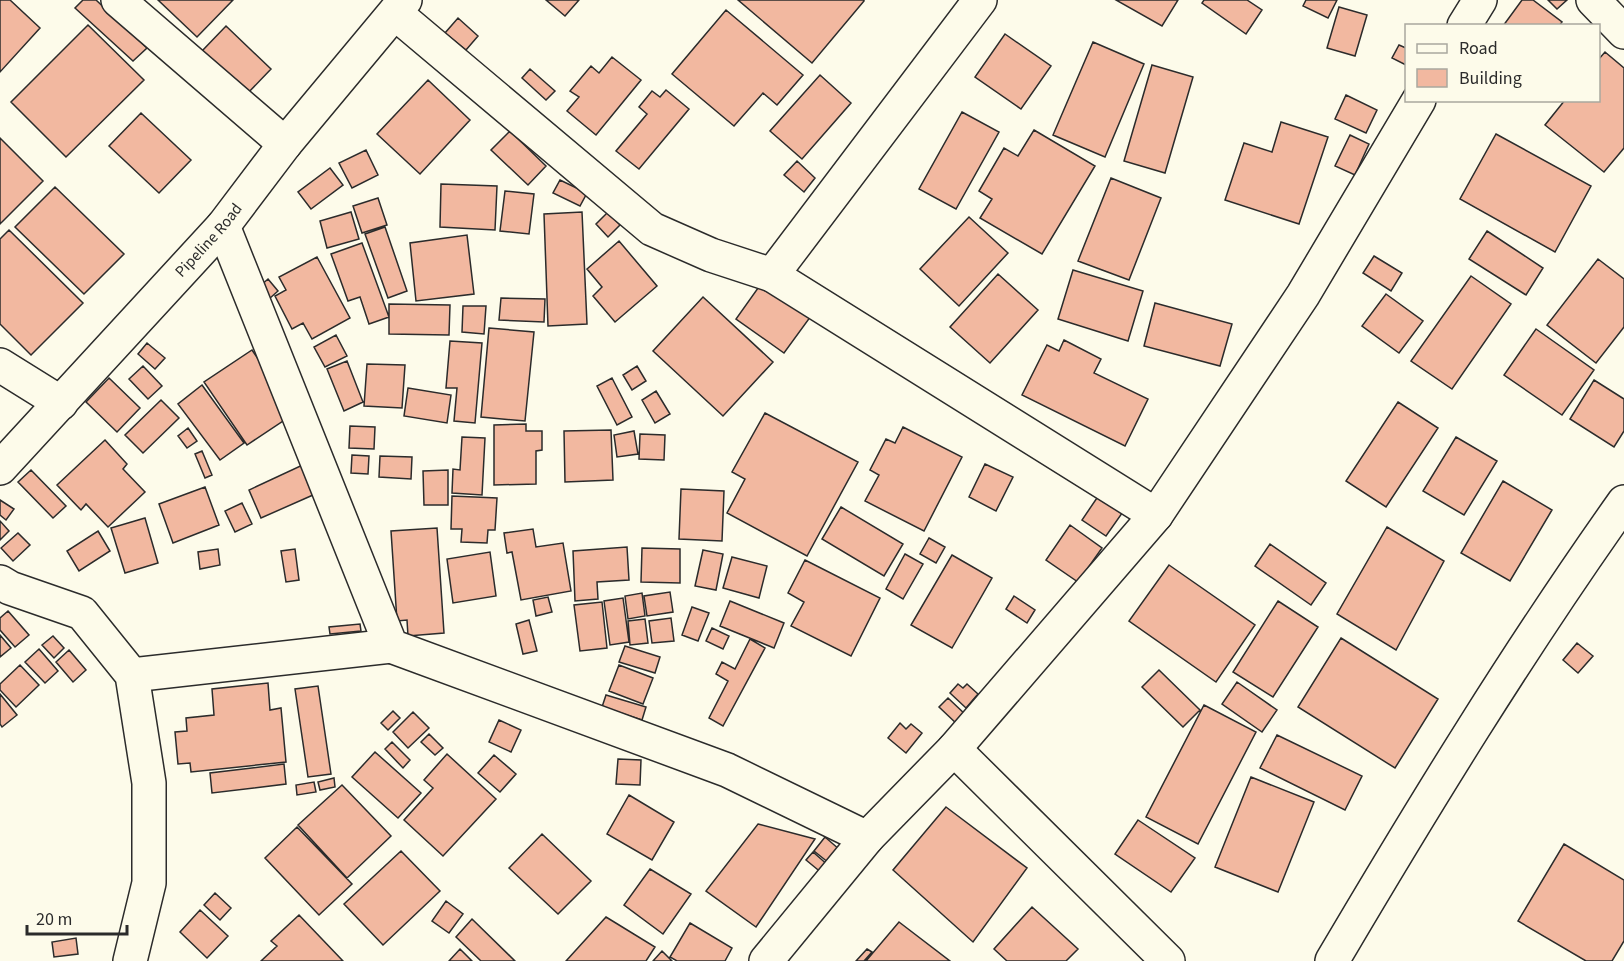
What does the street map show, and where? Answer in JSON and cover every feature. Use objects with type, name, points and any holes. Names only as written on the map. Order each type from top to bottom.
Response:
[{"type":"street","points":[[118,0],[285,144]]},
{"type":"street","points":[[772,275],[980,0]]},
{"type":"street","points":[[1465,24],[1480,0]]},
{"type":"street","points":[[1593,0],[1624,32]]},
{"type":"street","points":[[400,7],[652,229],[711,255],[772,275],[1156,514]]},
{"type":"street","name":"Pipeline Road","points":[[0,468],[223,226],[285,144],[400,7]]},
{"type":"street","points":[[766,961],[867,838],[954,749],[1156,514],[1303,295],[1418,102]]},
{"type":"street","points":[[223,226],[392,646]]},
{"type":"street","points":[[0,365],[61,403]]},
{"type":"street","points":[[1332,961],[1428,798],[1565,584],[1624,502]]},
{"type":"street","points":[[0,582],[10,588],[82,613],[132,675],[149,783],[149,861],[148,883],[130,961]]},
{"type":"street","points":[[132,675],[392,646],[727,770],[867,838]]},
{"type":"street","points":[[954,749],[1152,955]]},
{"type":"building","points":[[0,0],[10,0],[40,28],[0,72]]},
{"type":"building","points":[[83,0],[96,0],[147,48],[133,61],[75,8]]},
{"type":"building","points":[[158,0],[233,0],[197,37]]},
{"type":"building","points":[[546,0],[579,0],[565,16]]},
{"type":"building","points":[[738,0],[864,0],[864,1],[812,63]]},
{"type":"building","points":[[1116,0],[1178,0],[1162,26]]},
{"type":"building","points":[[1204,0],[1247,0],[1262,10],[1246,34],[1202,3]]},
{"type":"building","points":[[1306,0],[1337,0],[1328,18],[1303,6]]},
{"type":"building","points":[[1522,0],[1533,0],[1562,22],[1560,24],[1504,24]]},
{"type":"building","points":[[1548,0],[1567,0],[1557,9]]},
{"type":"building","points":[[1339,7],[1367,15],[1355,56],[1327,48]]},
{"type":"building","points":[[726,10],[803,75],[777,105],[763,93],[734,126],[672,74]]},
{"type":"building","points":[[458,18],[478,36],[466,50],[445,33]]},
{"type":"building","points":[[88,25],[144,80],[66,157],[11,102]]},
{"type":"building","points":[[226,26],[271,69],[247,94],[202,51]]},
{"type":"building","points":[[1005,34],[1051,66],[1021,109],[975,77]]},
{"type":"building","points":[[1093,42],[1144,64],[1105,157],[1053,135]]},
{"type":"building","points":[[1399,45],[1405,48],[1405,64],[1392,58]]},
{"type":"building","points":[[1605,52],[1624,68],[1624,148],[1604,172],[1545,125],[1563,102],[1600,102],[1600,58]]},
{"type":"building","points":[[612,57],[641,80],[596,135],[567,111],[579,97],[570,91],[591,66],[599,73]]},
{"type":"building","points":[[1152,65],[1193,77],[1165,173],[1124,161]]},
{"type":"building","points":[[530,69],[555,91],[546,100],[522,78]]},
{"type":"building","points":[[820,75],[851,103],[802,159],[770,131]]},
{"type":"building","points":[[428,80],[470,120],[420,174],[377,134]]},
{"type":"building","points":[[666,90],[689,109],[639,169],[616,151],[647,114],[639,107],[652,91],[660,97]]},
{"type":"building","points":[[1346,95],[1377,110],[1366,133],[1335,119]]},
{"type":"building","points":[[962,112],[999,132],[956,209],[919,189]]},
{"type":"building","points":[[141,113],[191,160],[159,193],[109,146]]},
{"type":"building","points":[[1281,122],[1328,137],[1299,224],[1225,200],[1244,143],[1272,152]]},
{"type":"building","points":[[1034,130],[1095,166],[1042,254],[980,218],[992,199],[979,191],[1004,148],[1018,156]]},
{"type":"building","points":[[510,131],[546,166],[528,185],[491,150]]},
{"type":"building","points":[[1496,134],[1591,186],[1555,252],[1460,199]]},
{"type":"building","points":[[1350,135],[1369,144],[1355,175],[1335,166]]},
{"type":"building","points":[[0,138],[43,181],[0,224]]},
{"type":"building","points":[[366,150],[378,175],[352,188],[339,163]]},
{"type":"building","points":[[797,161],[815,178],[804,192],[784,175]]},
{"type":"building","points":[[330,168],[343,185],[311,209],[298,192]]},
{"type":"building","points":[[1111,178],[1161,198],[1129,280],[1078,261]]},
{"type":"building","points":[[560,180],[587,193],[580,206],[553,193]]},
{"type":"building","points":[[441,184],[497,186],[495,230],[440,227]]},
{"type":"building","points":[[55,187],[124,254],[84,294],[15,227]]},
{"type":"building","points":[[505,191],[534,194],[529,234],[500,231]]},
{"type":"building","points":[[378,198],[387,225],[362,233],[353,206]]},
{"type":"building","points":[[351,212],[359,239],[327,248],[320,221]]},
{"type":"building","points":[[582,212],[587,324],[548,326],[544,214]]},
{"type":"building","points":[[608,212],[620,225],[608,237],[596,224]]},
{"type":"building","points":[[969,217],[1008,253],[959,306],[920,269]]},
{"type":"building","points":[[385,227],[407,291],[388,298],[365,234]]},
{"type":"building","points":[[9,230],[83,303],[31,355],[0,324],[0,239]]},
{"type":"building","points":[[1487,231],[1543,268],[1526,295],[1469,259]]},
{"type":"building","points":[[467,235],[474,294],[416,301],[410,243]]},
{"type":"building","points":[[619,241],[657,286],[615,322],[593,296],[602,287],[587,269]]},
{"type":"building","points":[[362,243],[389,317],[369,324],[360,297],[348,301],[331,254]]},
{"type":"building","points":[[1374,256],[1402,273],[1391,291],[1363,273]]},
{"type":"building","points":[[317,257],[350,318],[312,339],[303,323],[292,329],[275,296],[286,290],[279,277]]},
{"type":"building","points":[[1598,259],[1624,279],[1624,327],[1596,363],[1547,325]]},
{"type":"building","points":[[1073,270],[1143,291],[1128,341],[1058,319]]},
{"type":"building","points":[[998,274],[1038,310],[990,363],[950,327]]},
{"type":"building","points":[[1471,276],[1511,304],[1452,389],[1411,361]]},
{"type":"building","points":[[268,279],[278,291],[269,299],[259,287]]},
{"type":"building","points":[[763,281],[811,316],[784,353],[736,319]]},
{"type":"building","points":[[1386,294],[1423,321],[1399,353],[1362,326]]},
{"type":"building","points":[[703,297],[773,362],[723,416],[653,351]]},
{"type":"building","points":[[501,298],[545,299],[544,322],[499,320]]},
{"type":"building","points":[[1155,303],[1232,324],[1220,366],[1144,346]]},
{"type":"building","points":[[389,304],[450,305],[449,335],[389,334]]},
{"type":"building","points":[[463,306],[486,306],[484,334],[462,332]]},
{"type":"building","points":[[489,328],[534,332],[525,421],[481,417]]},
{"type":"building","points":[[1536,329],[1594,370],[1562,415],[1504,375]]},
{"type":"building","points":[[336,335],[347,356],[325,367],[314,347]]},
{"type":"building","points":[[1064,340],[1101,359],[1094,373],[1148,399],[1125,446],[1022,395],[1047,345],[1059,351]]},
{"type":"building","points":[[450,341],[482,343],[475,423],[454,421],[457,388],[446,388]]},
{"type":"building","points":[[147,343],[165,358],[155,369],[138,354]]},
{"type":"building","points":[[252,350],[295,413],[247,445],[204,382]]},
{"type":"building","points":[[347,361],[363,402],[344,411],[327,369]]},
{"type":"building","points":[[367,364],[405,365],[402,408],[364,406]]},
{"type":"building","points":[[143,366],[162,386],[148,399],[129,379]]},
{"type":"building","points":[[637,366],[646,381],[632,390],[623,375]]},
{"type":"building","points":[[109,378],[140,408],[117,432],[86,402]]},
{"type":"building","points":[[612,378],[632,417],[617,425],[597,386]]},
{"type":"building","points":[[1594,380],[1624,399],[1624,431],[1614,447],[1570,419]]},
{"type":"building","points":[[202,385],[244,443],[220,460],[178,404]]},
{"type":"building","points":[[408,388],[451,395],[447,423],[404,416]]},
{"type":"building","points":[[656,391],[670,414],[655,423],[642,400]]},
{"type":"building","points":[[161,400],[179,418],[143,453],[125,435]]},
{"type":"building","points":[[1398,402],[1438,428],[1386,507],[1346,481]]},
{"type":"building","points":[[765,413],[858,462],[807,556],[727,513],[745,479],[732,472]]},
{"type":"building","points":[[526,424],[526,431],[542,431],[542,450],[536,451],[536,484],[494,485],[494,425]]},
{"type":"building","points":[[350,426],[375,427],[374,449],[349,448]]},
{"type":"building","points":[[903,427],[962,457],[924,531],[865,501],[879,475],[870,470],[886,439],[895,443]]},
{"type":"building","points":[[188,428],[197,441],[187,448],[178,436]]},
{"type":"building","points":[[611,430],[613,480],[565,482],[564,431]]},
{"type":"building","points":[[634,431],[638,454],[617,457],[614,435]]},
{"type":"building","points":[[640,434],[665,435],[664,460],[639,459]]},
{"type":"building","points":[[462,437],[485,438],[482,495],[452,493],[453,469],[460,470]]},
{"type":"building","points":[[1456,437],[1497,461],[1464,515],[1423,491]]},
{"type":"building","points":[[105,440],[127,464],[123,469],[145,492],[108,527],[86,504],[81,510],[57,485]]},
{"type":"building","points":[[202,451],[212,475],[205,478],[195,454]]},
{"type":"building","points":[[352,455],[369,456],[368,474],[351,473]]},
{"type":"building","points":[[380,456],[412,457],[411,479],[379,477]]},
{"type":"building","points":[[309,462],[322,491],[261,518],[249,490]]},
{"type":"building","points":[[985,464],[1013,477],[996,511],[969,497]]},
{"type":"building","points":[[31,470],[66,506],[53,518],[18,482]]},
{"type":"building","points":[[448,470],[448,505],[424,505],[423,471]]},
{"type":"building","points":[[1503,481],[1552,510],[1510,581],[1461,553]]},
{"type":"building","points":[[205,487],[219,525],[173,543],[159,504]]},
{"type":"building","points":[[681,489],[724,491],[722,541],[679,539]]},
{"type":"building","points":[[1101,492],[1125,509],[1106,536],[1082,520]]},
{"type":"building","points":[[452,496],[497,498],[495,530],[488,530],[487,543],[461,542],[462,529],[451,529]]},
{"type":"building","points":[[0,500],[14,509],[6,520],[0,515]]},
{"type":"building","points":[[242,503],[252,524],[235,532],[225,511]]},
{"type":"building","points":[[841,507],[903,544],[884,576],[822,539]]},
{"type":"building","points":[[145,518],[158,563],[125,573],[111,528]]},
{"type":"building","points":[[0,521],[9,531],[0,540]]},
{"type":"building","points":[[1070,525],[1102,548],[1078,582],[1046,560]]},
{"type":"building","points":[[1387,527],[1444,561],[1396,650],[1337,614]]},
{"type":"building","points":[[437,528],[444,633],[408,636],[407,620],[397,621],[391,531]]},
{"type":"building","points":[[533,529],[536,547],[563,543],[571,591],[521,600],[512,552],[507,553],[504,533]]},
{"type":"building","points":[[98,531],[110,551],[79,571],[67,551]]},
{"type":"building","points":[[18,533],[30,545],[13,561],[1,548]]},
{"type":"building","points":[[929,538],[945,547],[936,563],[920,554]]},
{"type":"building","points":[[1270,544],[1326,583],[1311,605],[1255,566]]},
{"type":"building","points":[[627,547],[629,580],[597,582],[598,599],[575,601],[573,551]]},
{"type":"building","points":[[642,548],[680,549],[680,583],[641,582]]},
{"type":"building","points":[[218,549],[220,565],[200,569],[198,552]]},
{"type":"building","points":[[295,549],[299,580],[286,582],[281,551]]},
{"type":"building","points":[[703,550],[723,554],[716,590],[695,586]]},
{"type":"building","points":[[490,552],[496,596],[453,603],[447,559]]},
{"type":"building","points":[[905,554],[923,564],[903,599],[886,589]]},
{"type":"building","points":[[952,555],[992,578],[952,648],[911,625]]},
{"type":"building","points":[[732,557],[767,566],[759,598],[723,588]]},
{"type":"building","points":[[805,560],[880,598],[851,656],[791,626],[804,602],[788,593]]},
{"type":"building","points":[[1169,565],[1255,625],[1216,682],[1129,621]]},
{"type":"building","points":[[670,592],[673,612],[647,616],[644,596]]},
{"type":"building","points":[[642,593],[645,616],[628,619],[625,596]]},
{"type":"building","points":[[1014,596],[1035,610],[1027,623],[1006,609]]},
{"type":"building","points":[[548,597],[552,612],[536,616],[533,600]]},
{"type":"building","points":[[623,598],[629,642],[610,645],[604,601]]},
{"type":"building","points":[[730,601],[784,623],[774,648],[720,626]]},
{"type":"building","points":[[1278,601],[1318,627],[1273,697],[1233,672]]},
{"type":"building","points":[[602,602],[607,648],[580,651],[574,605]]},
{"type":"building","points":[[692,607],[709,613],[698,641],[682,635]]},
{"type":"building","points":[[8,611],[29,635],[15,647],[0,630],[0,618]]},
{"type":"building","points":[[671,618],[674,641],[652,643],[649,621]]},
{"type":"building","points":[[645,619],[648,643],[630,645],[628,621]]},
{"type":"building","points":[[529,620],[537,651],[523,654],[516,624]]},
{"type":"building","points":[[360,624],[361,631],[330,634],[329,627]]},
{"type":"building","points":[[712,628],[729,636],[723,649],[706,641]]},
{"type":"building","points":[[0,635],[11,648],[0,657]]},
{"type":"building","points":[[53,636],[64,648],[54,658],[42,645]]},
{"type":"building","points":[[1341,638],[1438,699],[1395,768],[1298,707]]},
{"type":"building","points":[[750,639],[765,648],[723,726],[709,718],[728,681],[716,674],[722,662],[735,669]]},
{"type":"building","points":[[1577,643],[1593,656],[1578,673],[1563,660]]},
{"type":"building","points":[[625,646],[660,657],[655,673],[619,662]]},
{"type":"building","points":[[39,649],[58,671],[45,683],[25,662]]},
{"type":"building","points":[[69,650],[86,670],[73,682],[56,662]]},
{"type":"building","points":[[20,665],[39,685],[16,707],[0,690],[0,684]]},
{"type":"building","points":[[619,665],[653,678],[643,704],[609,691]]},
{"type":"building","points":[[1159,670],[1200,710],[1183,727],[1142,687]]},
{"type":"building","points":[[1237,682],[1277,710],[1262,732],[1222,704]]},
{"type":"building","points":[[268,683],[270,710],[281,708],[286,762],[191,772],[190,763],[178,764],[175,732],[187,731],[186,718],[214,715],[212,689]]},
{"type":"building","points":[[958,684],[963,688],[967,684],[978,694],[966,708],[950,693]]},
{"type":"building","points":[[318,686],[331,774],[308,777],[295,689]]},
{"type":"building","points":[[0,694],[17,715],[2,727],[0,724]]},
{"type":"building","points":[[606,695],[646,707],[642,720],[602,707]]},
{"type":"building","points":[[948,698],[967,716],[958,725],[939,707]]},
{"type":"building","points":[[1204,705],[1256,732],[1198,844],[1146,817]]},
{"type":"building","points":[[393,711],[400,718],[388,730],[381,723]]},
{"type":"building","points":[[413,712],[429,728],[408,748],[393,732]]},
{"type":"building","points":[[499,720],[521,730],[511,752],[489,742]]},
{"type":"building","points":[[900,723],[906,729],[911,724],[922,733],[906,753],[888,738]]},
{"type":"building","points":[[429,734],[443,748],[435,755],[421,742]]},
{"type":"building","points":[[1277,735],[1362,776],[1345,810],[1260,768]]},
{"type":"building","points":[[392,742],[410,760],[403,768],[385,749]]},
{"type":"building","points":[[375,752],[421,793],[398,818],[352,777]]},
{"type":"building","points":[[447,754],[496,799],[443,856],[404,820],[433,788],[424,780]]},
{"type":"building","points":[[494,755],[516,774],[500,792],[478,773]]},
{"type":"building","points":[[618,759],[641,760],[640,785],[616,784]]},
{"type":"building","points":[[284,764],[286,784],[212,793],[210,773]]},
{"type":"building","points":[[1251,777],[1314,802],[1278,892],[1215,867]]},
{"type":"building","points":[[334,778],[335,787],[320,790],[318,782]]},
{"type":"building","points":[[314,782],[316,792],[297,795],[296,785]]},
{"type":"building","points":[[342,785],[391,836],[347,878],[298,825]]},
{"type":"building","points":[[629,795],[674,822],[652,860],[607,834]]},
{"type":"building","points":[[946,807],[1027,868],[973,942],[893,870]]},
{"type":"building","points":[[1138,820],[1195,858],[1171,892],[1115,854]]},
{"type":"building","points":[[758,824],[815,839],[756,927],[706,891]]},
{"type":"building","points":[[297,827],[352,884],[319,915],[265,858]]},
{"type":"building","points":[[542,834],[591,881],[558,914],[509,868]]},
{"type":"building","points":[[825,837],[840,850],[829,863],[814,851]]},
{"type":"building","points":[[1564,844],[1624,880],[1624,941],[1612,961],[1586,961],[1518,921]]},
{"type":"building","points":[[401,851],[440,891],[383,945],[344,904]]},
{"type":"building","points":[[813,852],[829,866],[823,874],[806,860]]},
{"type":"building","points":[[650,869],[691,894],[663,934],[624,905]]},
{"type":"building","points":[[215,893],[231,908],[220,920],[204,905]]},
{"type":"building","points":[[446,901],[463,914],[449,933],[432,921]]},
{"type":"building","points":[[1032,907],[1078,949],[1066,961],[1007,961],[994,949]]},
{"type":"building","points":[[200,910],[228,936],[207,958],[180,932]]},
{"type":"building","points":[[299,915],[343,961],[261,961],[277,946],[271,941]]},
{"type":"building","points":[[606,917],[655,947],[646,961],[566,961]]},
{"type":"building","points":[[472,919],[515,961],[481,961],[456,937]]},
{"type":"building","points":[[899,922],[950,961],[866,961]]},
{"type":"building","points":[[690,923],[732,948],[725,961],[677,961],[670,957]]},
{"type":"building","points":[[76,938],[78,954],[54,957],[52,942]]},
{"type":"building","points":[[460,949],[472,961],[449,961]]},
{"type":"building","points":[[867,949],[872,952],[864,961],[856,961]]},
{"type":"building","points":[[662,951],[672,961],[653,961]]}]
